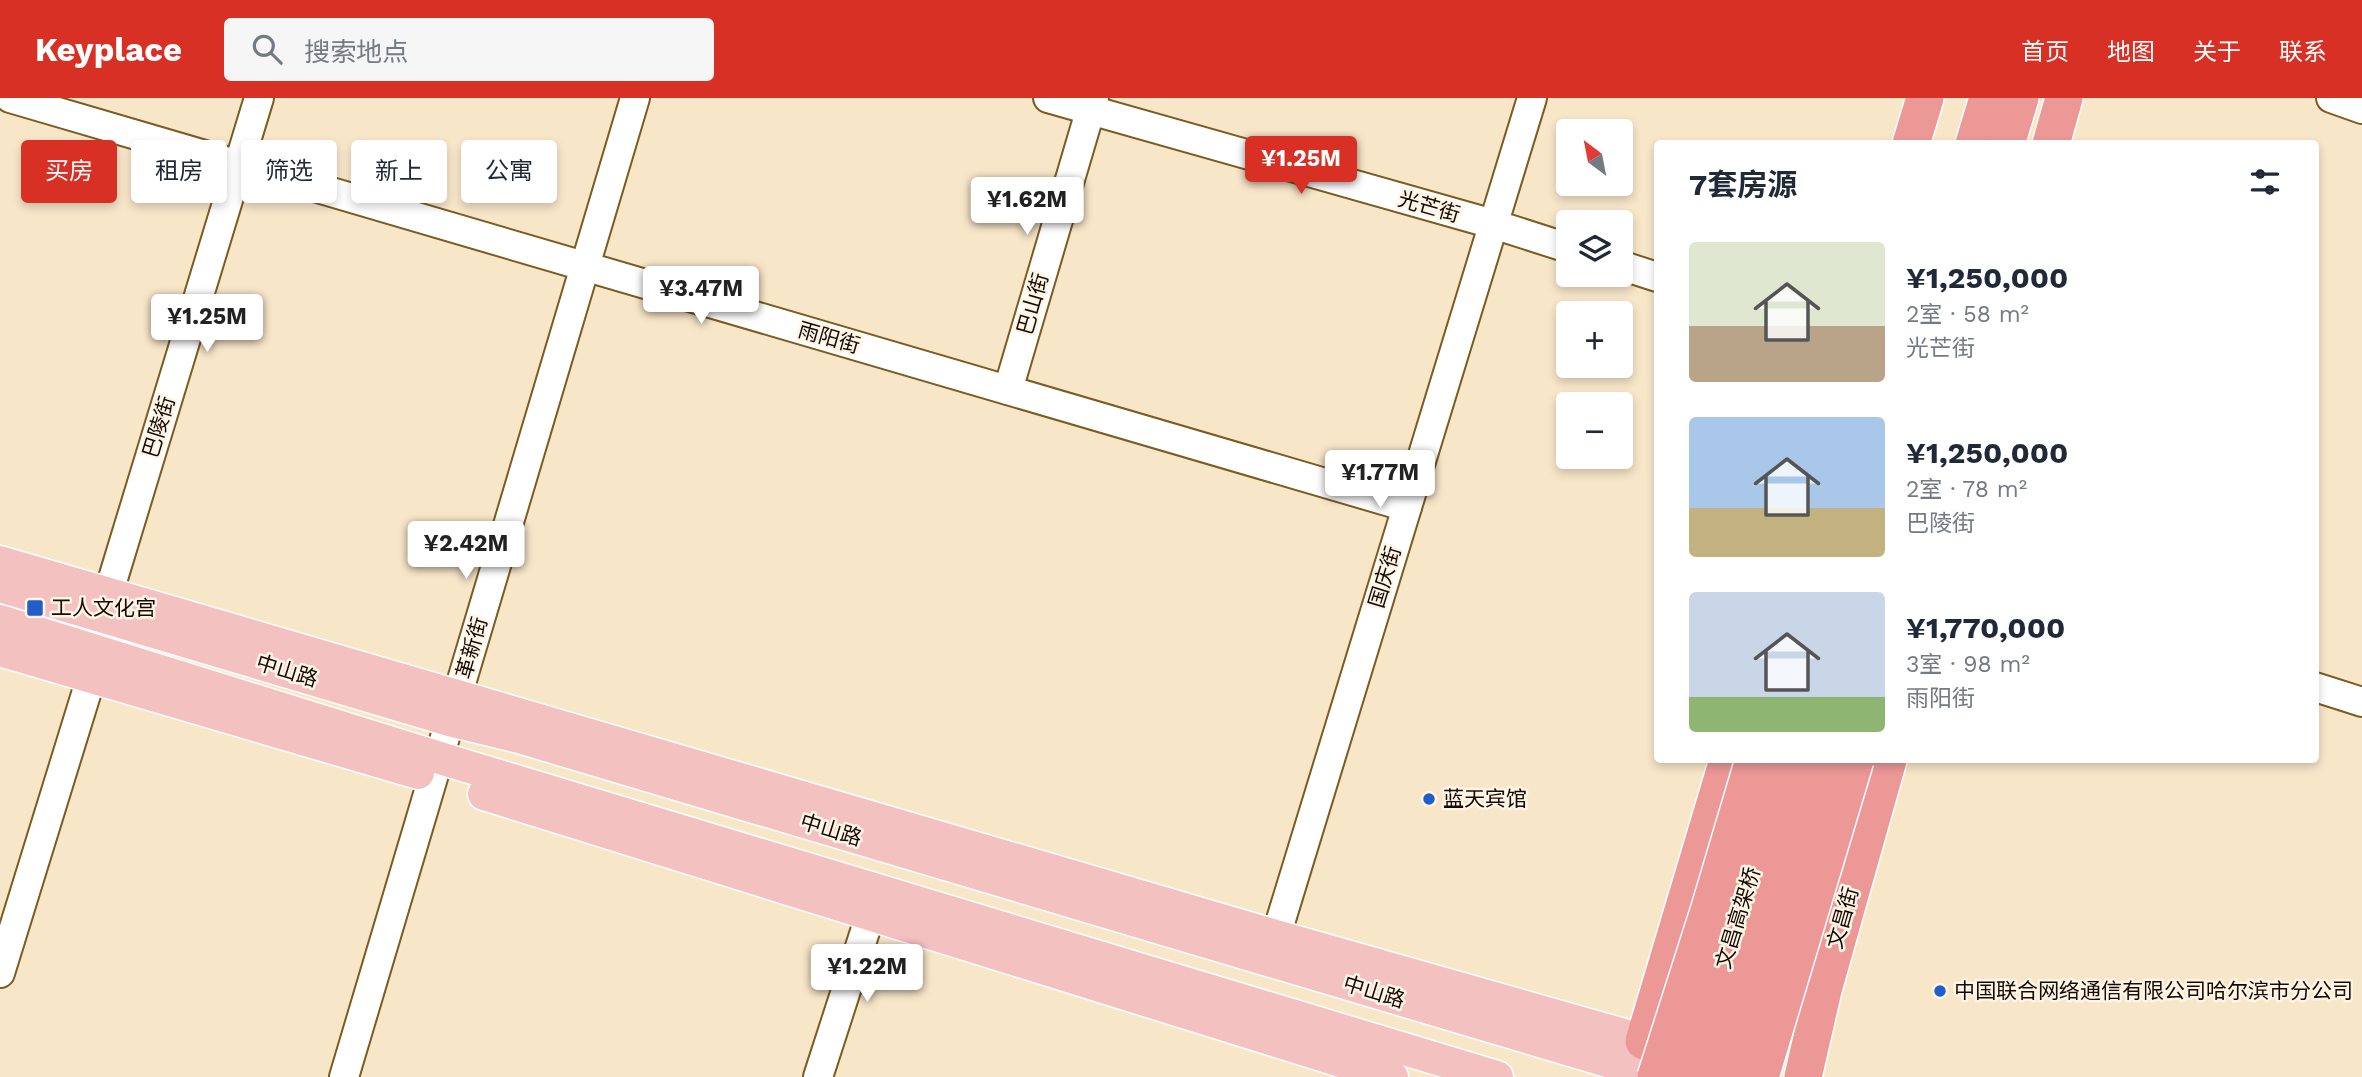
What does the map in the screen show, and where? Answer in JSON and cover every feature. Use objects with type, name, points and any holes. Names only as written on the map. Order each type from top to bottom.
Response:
[{"type":"highway","points":[[1987,120],[2020,98]]},
{"type":"highway","points":[[2052,140],[2064,98]]},
{"type":"highway","points":[[1663,1065],[1727,763]]},
{"type":"highway","points":[[1663,1065],[1753,763]]},
{"type":"highway","name":"文昌高架桥","points":[[1663,1065],[1722,971],[1786,763]]},
{"type":"highway","name":"文昌高架桥","points":[[1726,1077],[1820,763]]},
{"type":"highway","points":[[1762,1077],[1854,763]]},
{"type":"highway","name":"文昌街","points":[[1803,1077],[1823,990],[1887,763]]},
{"type":"main road","points":[[0,562],[453,708],[1276,936],[1663,1065],[1762,1077]]},
{"type":"main road","name":"中山路","points":[[0,586],[453,708],[519,737],[1663,1065]]},
{"type":"main road","name":"中山路","points":[[0,621],[434,767],[1497,1077]]},
{"type":"main road","points":[[0,650],[91,678],[434,767],[870,916],[1392,1077]]},
{"type":"street","name":"雨阳街","points":[[10,98],[1407,506]]},
{"type":"street","name":"巴陵街","points":[[108,595],[260,98]]},
{"type":"street","name":"革新街","points":[[344,1077],[635,98]]},
{"type":"street","name":"光芒街","points":[[1048,98],[1092,105],[1556,244]]},
{"type":"street","name":"国庆街","points":[[1276,936],[1532,98]]},
{"type":"street","points":[[2331,98],[2362,109]]},
{"type":"street","name":"巴山街","points":[[1007,390],[1092,105]]},
{"type":"street","points":[[1633,269],[1654,275]]},
{"type":"street","points":[[0,973],[91,678]]},
{"type":"street","points":[[2319,688],[2362,702]]},
{"type":"street","points":[[818,1077],[870,916]]},
{"type":"place","name":"工人文化宫","points":[[35,608]]},
{"type":"place","name":"蓝天宾馆","points":[[1429,799]]},
{"type":"place","name":"中国联合网络通信有限公司哈尔滨市分公司","points":[[1940,991]]}]
